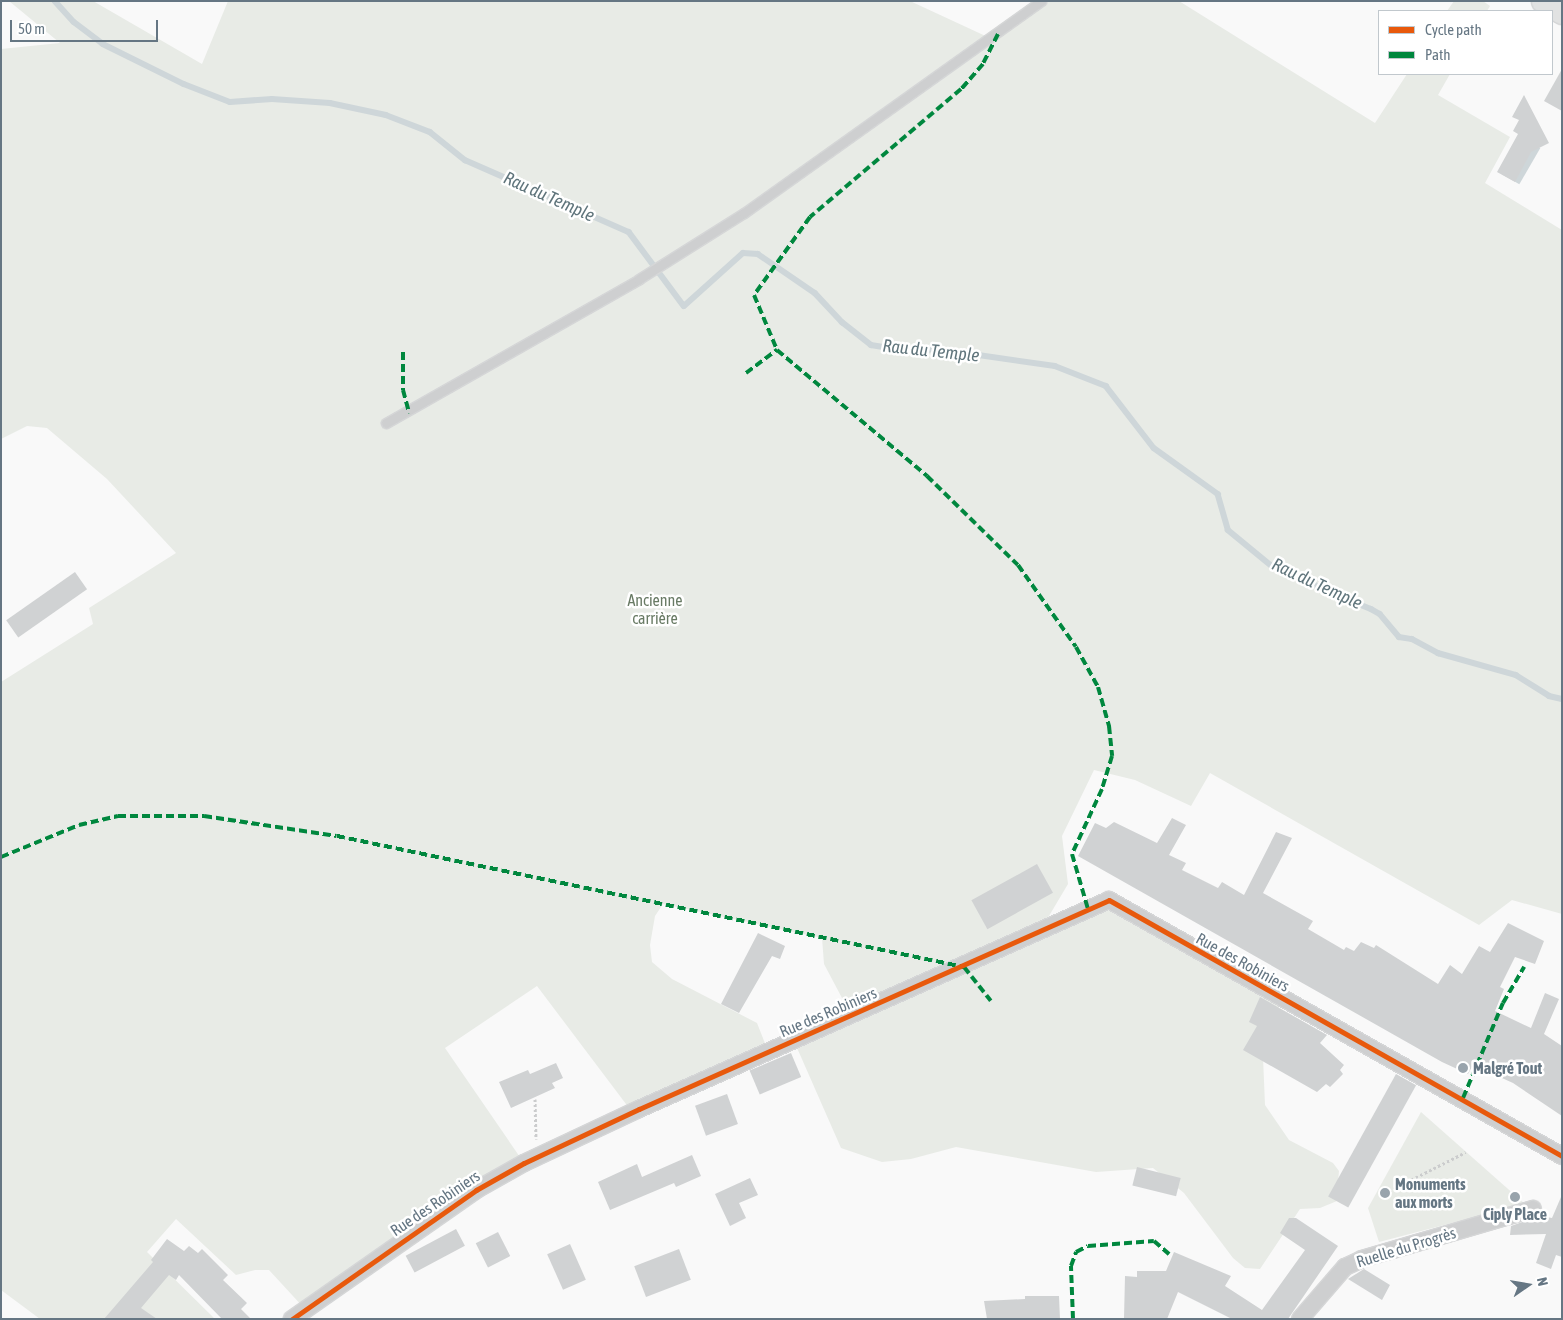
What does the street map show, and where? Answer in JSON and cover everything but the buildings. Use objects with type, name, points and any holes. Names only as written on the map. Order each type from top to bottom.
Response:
[{"type":"main road","points":[[1544,1],[1562,12]]},
{"type":"street","name":"Rue des Robiniers","points":[[292,1319],[476,1190],[524,1163],[639,1109],[964,967],[1109,900],[1562,1156]]},
{"type":"street","name":"Ruelle du Progrès","points":[[1300,1319],[1345,1267],[1362,1259],[1533,1209]]},
{"type":"lane","points":[[386,423],[639,279],[797,177],[1041,1]]},
{"type":"path","points":[[535,1099],[536,1132]]},
{"type":"path","points":[[1389,1191],[1466,1152]]},
{"type":"green space","name":"Ancienne carrière","points":[[9,1],[93,1],[202,64],[228,1],[910,1],[992,39],[1041,1],[1179,1],[1375,123],[1406,75],[1449,75],[1438,95],[1510,137],[1485,183],[1562,230],[1562,914],[1512,900],[1479,925],[1210,773],[1191,806],[1135,780],[1094,770],[1062,836],[1068,884],[1046,921],[1042,919],[1037,929],[1109,900],[1284,998],[1270,1023],[1263,1057],[1265,1105],[1289,1140],[1333,1163],[1339,1171],[1337,1201],[1320,1208],[1300,1209],[1260,1269],[1245,1268],[1233,1258],[1184,1193],[1153,1168],[1096,1172],[956,1147],[911,1159],[882,1162],[841,1148],[794,1041],[851,1015],[824,964],[822,938],[663,904],[655,916],[650,945],[652,962],[672,979],[757,1023],[768,1051],[632,1112],[537,986],[445,1048],[524,1163],[304,1308],[269,1270],[255,1270],[236,1275],[176,1219],[147,1252],[215,1319],[40,1319],[1,1290],[1,682],[93,624],[89,608],[176,553],[107,479],[47,428],[27,426],[1,439],[1,49],[60,43]]},
{"type":"green space","points":[[1454,1],[1483,1],[1490,6],[1488,10],[1448,10]]},
{"type":"green space","points":[[1421,1112],[1525,1204],[1379,1242],[1368,1208]]},
{"type":"shaded area","points":[[1523,138],[1540,148],[1519,184],[1502,174]]},
{"type":"waterway","name":"Rau du Temple","points":[[55,1],[74,22],[103,44],[184,84],[230,102],[272,99],[330,103],[386,115],[430,132],[465,160],[629,232],[684,306],[743,253],[758,254],[815,293],[842,322],[871,345],[910,351],[937,349],[1055,366],[1106,386],[1154,448],[1218,494],[1228,530],[1272,566],[1285,568],[1324,590],[1380,614],[1399,637],[1412,639],[1438,653],[1516,675],[1549,696],[1562,699]]},
{"type":"marked path","points":[[998,34],[983,64],[961,89],[810,217],[754,295],[777,350],[927,476],[1018,565],[1076,647],[1098,687],[1109,726],[1112,756],[1102,789],[1072,854],[1088,909]]},
{"type":"marked path","points":[[746,373],[777,350]]},
{"type":"marked path","points":[[403,352],[403,390],[409,413]]},
{"type":"marked path","points":[[1,857],[79,825],[118,816],[204,816],[337,836],[964,967],[991,1001]]},
{"type":"marked path","points":[[1463,1098],[1503,1003],[1524,967]]},
{"type":"marked path","points":[[1073,1319],[1071,1266],[1076,1252],[1088,1246],[1154,1241],[1169,1254]]},
{"type":"cycle path","points":[[292,1319],[476,1190],[524,1163],[639,1109],[1109,900],[1562,1156]]},
{"type":"place","name":"Malgré Tout","points":[[1463,1068]]},
{"type":"place","name":"Monuments aux morts","points":[[1385,1193]]},
{"type":"place","name":"Ciply Place","points":[[1515,1197]]}]
